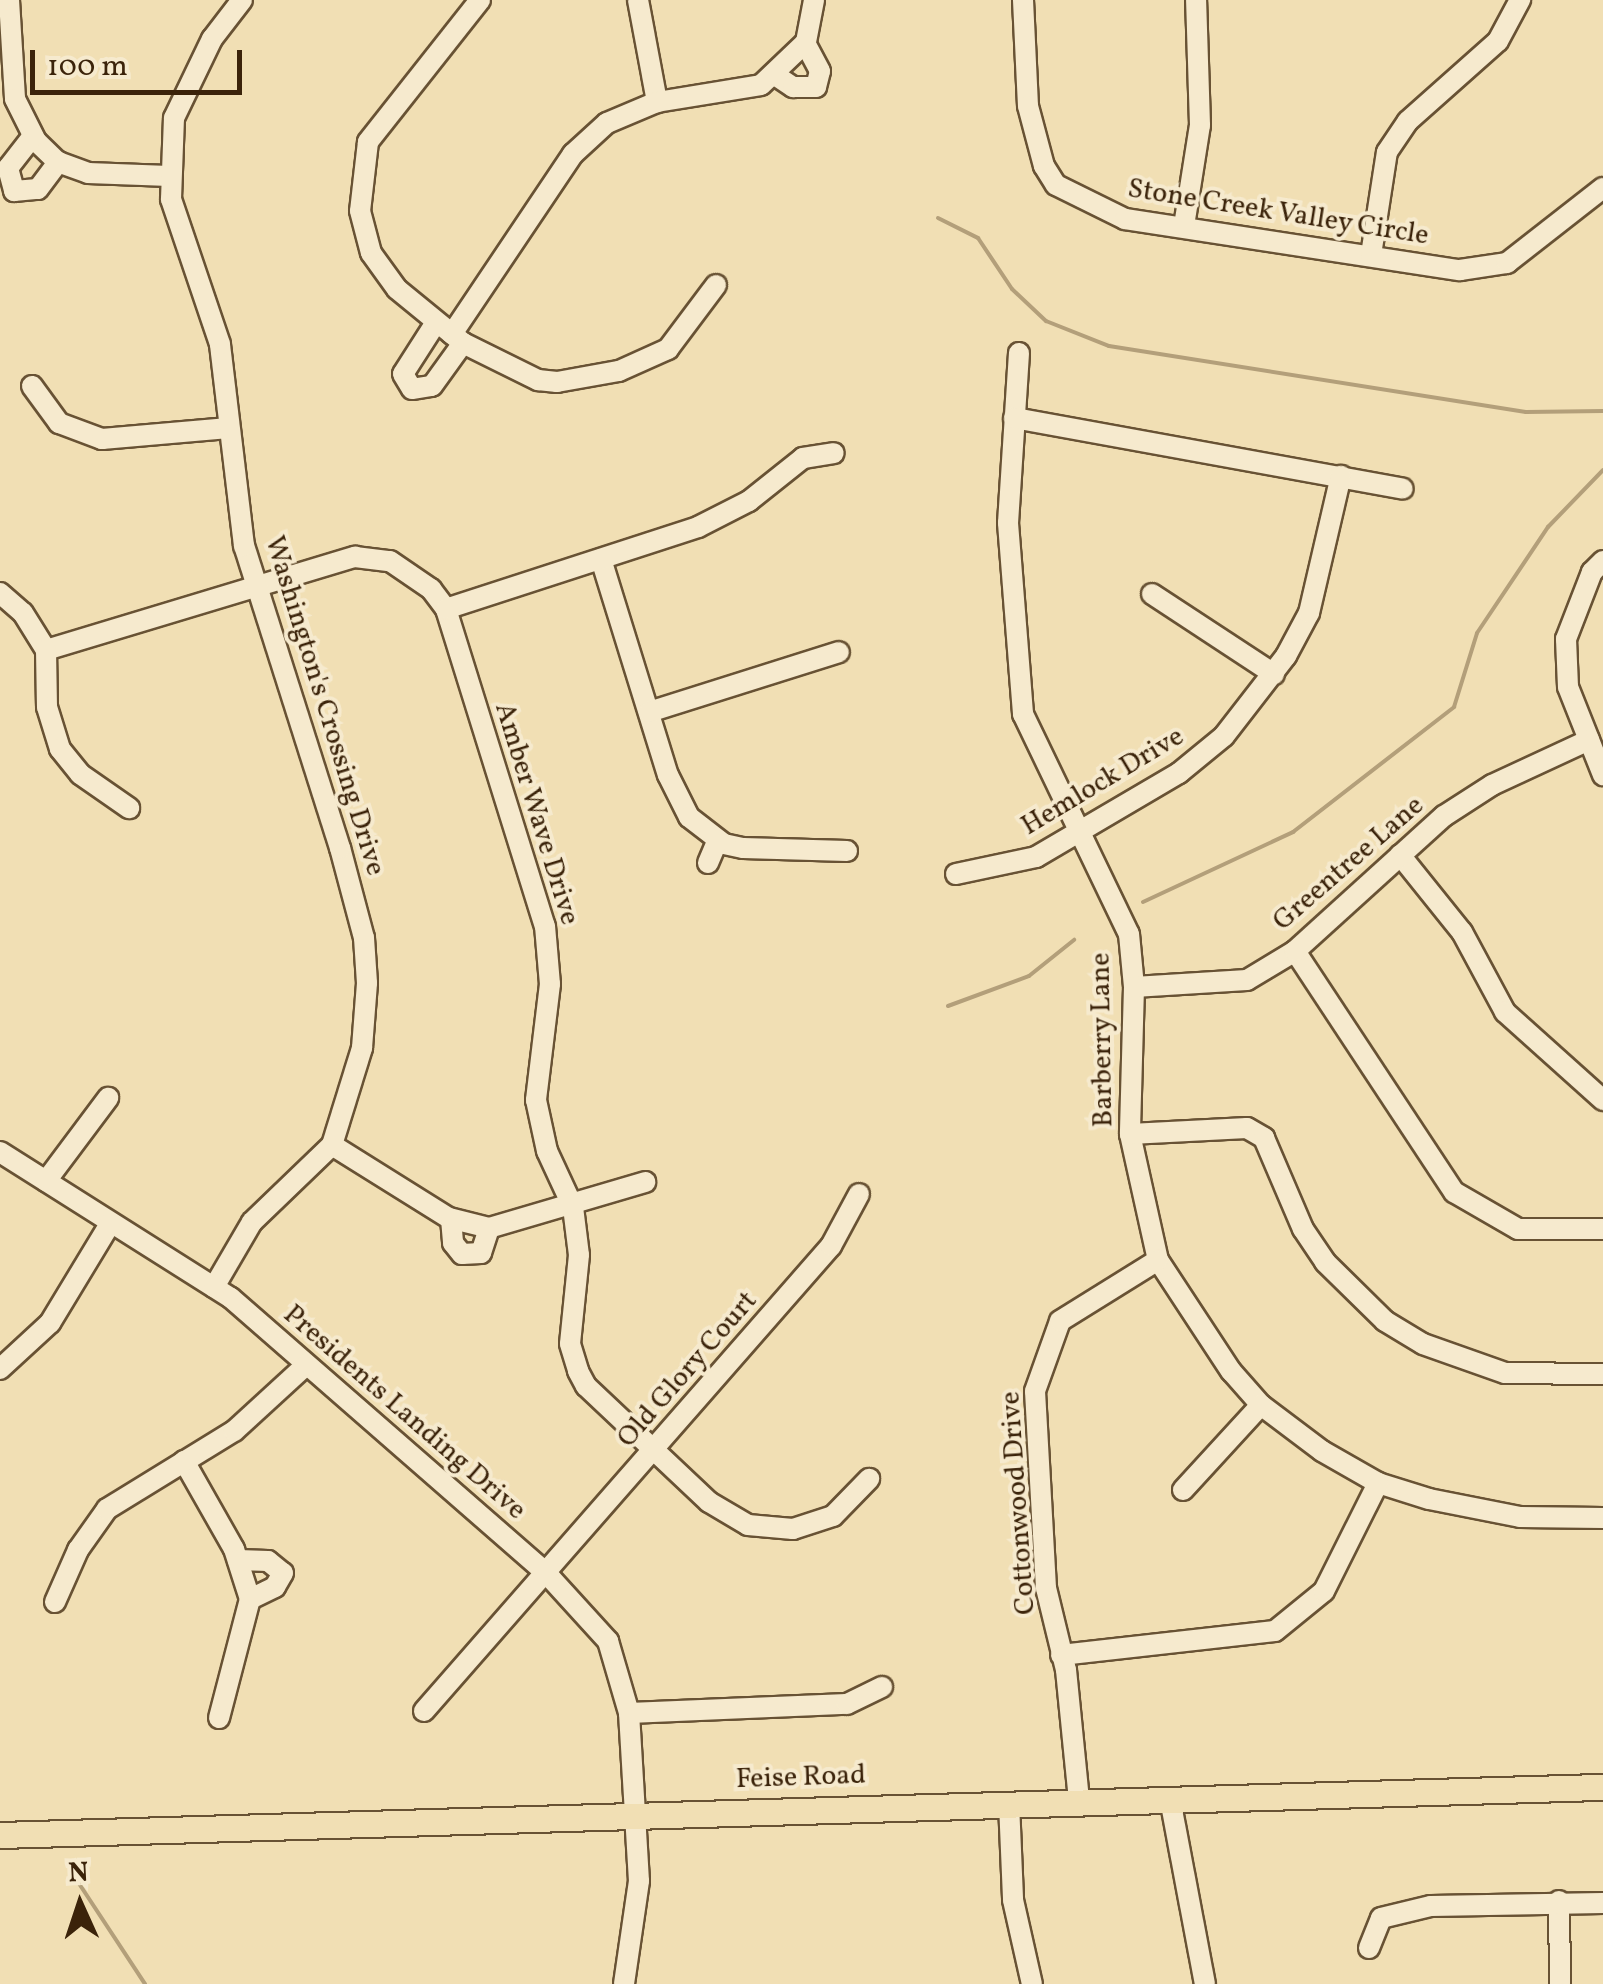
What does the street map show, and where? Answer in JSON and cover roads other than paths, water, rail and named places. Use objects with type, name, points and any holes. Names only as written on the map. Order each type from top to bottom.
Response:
[{"type":"main road","name":"Feise Road","points":[[0,1834],[636,1812],[1603,1787]]},
{"type":"street","points":[[9,0],[15,99],[33,136],[58,162],[88,173],[169,176]]},
{"type":"street","name":"Washington's Crossing Drive","points":[[214,1287],[252,1222],[332,1144],[362,1048],[367,960],[340,848],[255,585],[229,428],[220,344],[179,234],[169,176],[174,118],[212,40],[242,0]]},
{"type":"street","points":[[480,0],[368,142],[361,175],[360,212],[371,253],[450,334],[538,380],[620,371],[668,349],[716,285]]},
{"type":"street","points":[[638,0],[656,102]]},
{"type":"street","points":[[450,334],[573,154],[607,124],[656,102],[744,90],[774,75],[804,43],[814,0]]},
{"type":"street","name":"Stone Creek Valley Circle","points":[[1023,0],[1028,106],[1036,146],[1056,185],[1125,219],[1460,270],[1507,263],[1603,188]]},
{"type":"street","points":[[1184,226],[1200,125],[1196,0]]},
{"type":"street","points":[[1371,255],[1386,152],[1408,121],[1498,41],[1520,0]]},
{"type":"street","points":[[774,75],[793,88],[816,87],[820,71],[804,43]]},
{"type":"street","points":[[33,136],[8,168],[14,191],[38,189],[58,162]]},
{"type":"street","name":"Barberry Lane","points":[[1019,353],[1008,524],[1024,714],[1120,906],[1134,987],[1130,1134],[1158,1260],[1203,1336],[1261,1405],[1378,1482],[1520,1517],[1603,1518]]},
{"type":"street","points":[[32,386],[59,423],[102,439],[229,428]]},
{"type":"street","points":[[1014,418],[1403,489]]},
{"type":"street","points":[[446,609],[698,527],[749,501],[803,458],[834,453]]},
{"type":"street","name":"Hemlock Drive","points":[[956,874],[1019,863],[1080,832],[1209,749],[1274,674],[1309,613],[1341,476]]},
{"type":"street","name":"Amber Wave Drive","points":[[46,650],[336,560],[372,558],[404,569],[446,609],[545,926],[550,984],[536,1100],[547,1151],[572,1207],[579,1255],[570,1344],[578,1372],[709,1502],[760,1528],[793,1529],[833,1516],[869,1478]]},
{"type":"street","points":[[601,559],[649,712],[689,816],[718,840],[755,850],[847,852]]},
{"type":"street","points":[[1603,561],[1592,572],[1566,638],[1568,687],[1603,775]]},
{"type":"street","points":[[0,592],[23,613],[46,650],[47,708],[60,749],[80,774],[130,808]]},
{"type":"street","points":[[1152,594],[1274,674]]},
{"type":"street","points":[[649,712],[840,652]]},
{"type":"street","name":"Greentree Lane","points":[[1134,987],[1234,983],[1295,951],[1400,855],[1492,784],[1589,740]]},
{"type":"street","points":[[708,863],[718,840]]},
{"type":"street","points":[[1400,855],[1462,932],[1505,1012],[1603,1100]]},
{"type":"street","points":[[1295,951],[1454,1192],[1518,1229],[1603,1229]]},
{"type":"street","points":[[46,1181],[108,1098]]},
{"type":"street","points":[[1130,1134],[1247,1128],[1264,1138],[1303,1229],[1325,1262],[1385,1321],[1423,1344],[1505,1373],[1603,1374]]},
{"type":"street","points":[[332,1144],[450,1219],[489,1228],[572,1207],[645,1182]]},
{"type":"street","name":"Presidents Landing Drive","points":[[0,1152],[214,1287],[547,1574],[608,1642],[629,1712],[640,1881],[624,1984]]},
{"type":"street","name":"Old Glory Court","points":[[424,1710],[831,1246],[859,1194]]},
{"type":"street","points":[[450,1219],[462,1254],[481,1252],[489,1228]]},
{"type":"street","points":[[0,1370],[50,1322],[110,1224]]},
{"type":"street","name":"Cottonwood Drive","points":[[1079,1800],[1061,1654],[1046,1588],[1034,1391],[1043,1354],[1060,1321],[1078,1304],[1158,1260]]},
{"type":"street","points":[[55,1602],[78,1550],[107,1509],[257,1414],[306,1365]]},
{"type":"street","points":[[1183,1490],[1261,1405]]},
{"type":"street","points":[[184,1461],[238,1560],[250,1598],[219,1718]]},
{"type":"street","points":[[1061,1654],[1276,1631],[1324,1591],[1378,1482]]},
{"type":"street","points":[[238,1560],[268,1561],[283,1573],[275,1587],[250,1598]]},
{"type":"street","points":[[629,1712],[847,1704],[882,1686]]},
{"type":"street","points":[[1170,1799],[1205,1984]]},
{"type":"street","points":[[1009,1802],[1013,1900],[1032,1984]]},
{"type":"street","points":[[1560,1901],[1560,1984]]},
{"type":"street","points":[[1370,1948],[1376,1927],[1390,1914],[1431,1906],[1603,1902]]},
{"type":"waterway","points":[[938,218],[978,238],[1012,289],[1046,321],[1109,346],[1526,412],[1603,411]]},
{"type":"waterway","points":[[1143,902],[1293,832],[1454,707],[1477,633],[1548,527],[1603,470]]},
{"type":"waterway","points":[[948,1006],[1029,976],[1074,940]]},
{"type":"waterway","points":[[78,1882],[145,1984]]}]
